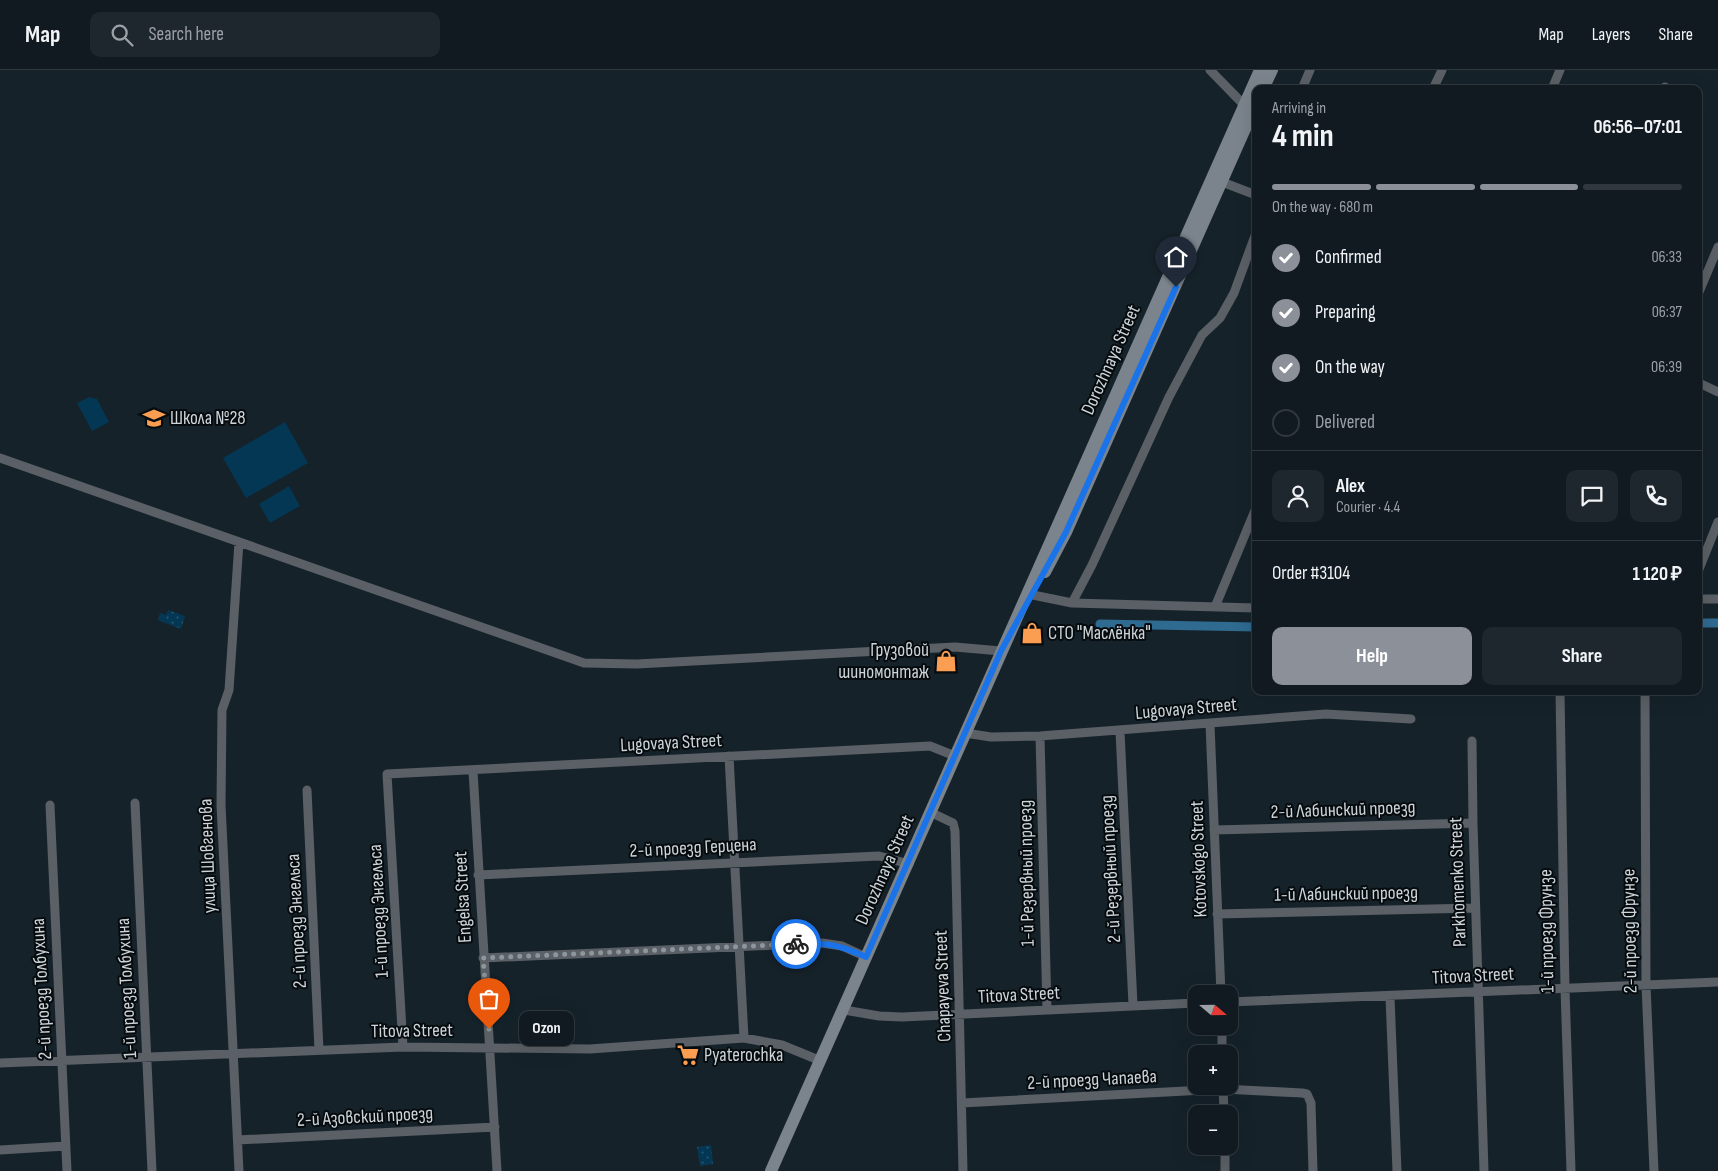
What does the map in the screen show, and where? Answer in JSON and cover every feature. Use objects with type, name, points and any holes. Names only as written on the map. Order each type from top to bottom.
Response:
[{"type":"main road","name":"Dorozhnaya Street","points":[[1256,85],[1260,70]]},
{"type":"main road","points":[[1265,85],[1272,70]]},
{"type":"main road","name":"Dorozhnaya Street","points":[[1008,637],[1066,532],[1222,182],[1251,108]]},
{"type":"main road","name":"Dorozhnaya Street","points":[[770,1171],[932,813],[1001,651],[1251,108]]},
{"type":"street","points":[[1210,70],[1251,108]]},
{"type":"street","points":[[1304,85],[1310,70]]},
{"type":"street","points":[[1435,85],[1442,70]]},
{"type":"street","points":[[1554,85],[1560,70]]},
{"type":"street","points":[[1222,182],[1252,193]]},
{"type":"street","points":[[1072,603],[1092,565],[1169,397],[1202,335],[1220,318],[1234,293],[1252,244]]},
{"type":"street","points":[[1702,285],[1718,247]]},
{"type":"street","points":[[1702,384],[1718,392]]},
{"type":"street","points":[[0,458],[584,663],[637,664],[955,646],[1001,651]]},
{"type":"street","points":[[1215,607],[1252,518]]},
{"type":"street","points":[[1702,562],[1718,522]]},
{"type":"street","name":"улица Шовгенова","points":[[239,1171],[221,805],[222,710],[229,690],[240,542]]},
{"type":"street","points":[[1033,594],[1072,603],[1252,608]]},
{"type":"street","points":[[1702,599],[1718,599]]},
{"type":"street","name":"1-й проезд Фрунзе","points":[[1560,695],[1564,989],[1571,1171]]},
{"type":"street","name":"2-й проезд Фрунзе","points":[[1645,695],[1646,985],[1654,1171]]},
{"type":"street","name":"Lugovaya Street","points":[[965,733],[991,737],[1040,736],[1326,714],[1411,719]]},
{"type":"street","name":"Kotovskogo Street","points":[[1210,724],[1220,985]]},
{"type":"street","name":"2-й Резервный проезд","points":[[1120,731],[1133,1005]]},
{"type":"street","name":"1-й Резервный проезд","points":[[1040,736],[1047,1010]]},
{"type":"street","name":"Parkhomenko Street","points":[[1472,742],[1475,908],[1484,1171]]},
{"type":"street","name":"Lugovaya Street","points":[[387,774],[930,746],[955,756]]},
{"type":"street","points":[[730,756],[744,1038]]},
{"type":"street","name":"Engelsa Street","points":[[473,771],[497,1171]]},
{"type":"street","name":"1-й проезд Энгельса","points":[[387,774],[403,1047]]},
{"type":"street","name":"2-й проезд Энгельса","points":[[306,790],[319,1050]]},
{"type":"street","name":"1-й проезд Толбухина","points":[[135,803],[152,1171]]},
{"type":"street","name":"2-й проезд Толбухина","points":[[50,805],[67,1171]]},
{"type":"street","name":"Chapayeva Street","points":[[932,813],[952,824],[955,831],[961,1014],[963,1171]]},
{"type":"street","name":"2-й Лабинский проезд","points":[[1214,830],[1473,823]]},
{"type":"street","name":"2-й проезд Герцена","points":[[478,875],[878,856],[909,864]]},
{"type":"street","name":"1-й Лабинский проезд","points":[[1216,914],[1475,908]]},
{"type":"street","points":[[483,958],[822,943],[842,946],[866,957]]},
{"type":"street","name":"Titova Street","points":[[1238,1002],[1390,997],[1718,982]]},
{"type":"street","points":[[1390,997],[1397,1171]]},
{"type":"street","name":"Titova Street","points":[[844,1010],[879,1016],[1188,1003]]},
{"type":"street","name":"Titova Street","points":[[0,1063],[403,1047],[590,1049],[744,1038],[782,1045],[821,1061]]},
{"type":"street","name":"2-й проезд Чапаева","points":[[1238,1089],[1307,1094],[1311,1103],[1313,1171]]},
{"type":"street","name":"2-й проезд Чапаева","points":[[962,1103],[1188,1090]]},
{"type":"street","name":"2-й Азовский проезд","points":[[238,1140],[495,1127]]},
{"type":"street","points":[[0,1150],[66,1146]]},
{"type":"street","points":[[1225,1155],[1225,1171]]},
{"type":"shaded area","points":[[89,397],[97,399],[109,422],[92,431],[77,403]]},
{"type":"shaded area","points":[[285,422],[308,463],[246,498],[223,458]]},
{"type":"shaded area","points":[[289,486],[300,506],[270,523],[259,504]]},
{"type":"shaded area","points":[[168,610],[185,616],[181,629],[158,620],[160,613],[166,615]]},
{"type":"shaded area","points":[[711,1145],[713,1164],[700,1166],[697,1147]]},
{"type":"waterway","points":[[1702,623],[1718,623]]},
{"type":"waterway","points":[[1100,624],[1252,627]]},
{"type":"way so far","points":[[489,1029],[483,958],[796,944]]},
{"type":"place","name":"Школа №28","points":[[154,418]]},
{"type":"place","name":"СТО \"Маслёнка\"","points":[[1032,633]]},
{"type":"place","name":"Грузовой шиномонтаж","points":[[946,661]]},
{"type":"place","name":"Ozon","points":[[489,1029]]},
{"type":"place","name":"Pyaterochka","points":[[688,1055]]},
{"type":"route","points":[[796,944],[822,943],[842,946],[866,957],[917,847],[1001,651],[1066,532],[1176,287]]}]
